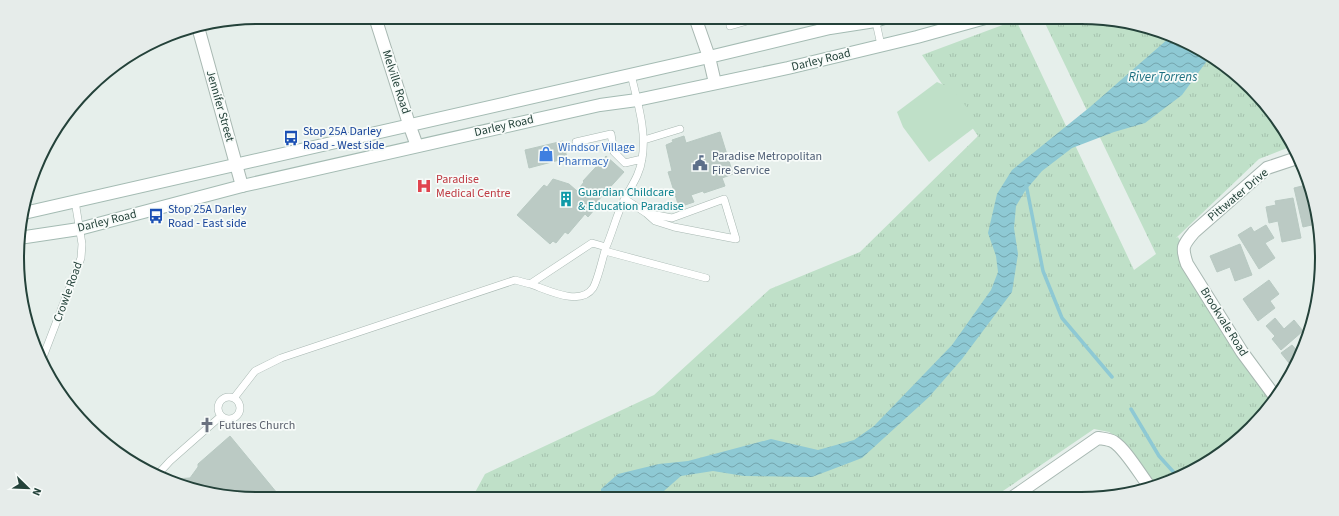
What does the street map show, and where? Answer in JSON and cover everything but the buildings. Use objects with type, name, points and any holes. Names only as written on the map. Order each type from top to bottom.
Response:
[{"type":"main road","name":"Melville Road","points":[[377,24],[409,124],[418,146]]},
{"type":"main road","points":[[697,24],[709,58],[715,83]]},
{"type":"main road","name":"Darley Road","points":[[28,211],[630,74],[709,58],[852,24]]},
{"type":"main road","name":"Darley Road","points":[[25,237],[79,229],[242,186],[600,105],[637,100],[788,68],[917,37],[964,24]]},
{"type":"main road","name":"Jennifer Street","points":[[199,31],[242,186]]},
{"type":"main road","name":"Pittwater Drive","points":[[1185,242],[1194,232],[1267,168],[1293,159]]},
{"type":"main road","name":"Brookvale Road","points":[[1185,242],[1183,252],[1187,264],[1242,352],[1272,393]]},
{"type":"main road","points":[[1020,492],[1098,438],[1108,439],[1115,443],[1147,483]]},
{"type":"lane","points":[[730,26],[737,24]]},
{"type":"lane","points":[[815,32],[824,24]]},
{"type":"lane","points":[[876,24],[881,45]]},
{"type":"lane","points":[[234,398],[255,371],[280,358],[515,280],[568,297],[576,298],[586,296],[593,287],[625,199],[638,175],[642,159],[644,140],[637,100],[630,74]]},
{"type":"lane","points":[[644,140],[680,129]]},
{"type":"lane","points":[[576,142],[611,134],[614,152],[625,163],[642,159]]},
{"type":"lane","points":[[625,199],[655,221],[674,227],[736,239],[724,199],[672,218],[646,213]]},
{"type":"lane","name":"Crowle Road","points":[[44,353],[81,258],[82,244],[75,201]]},
{"type":"lane","points":[[530,284],[592,243],[606,249],[706,278]]},
{"type":"lane","points":[[224,398],[234,398],[240,404],[239,414],[236,417],[229,420],[221,416],[217,409],[218,403],[224,398]]},
{"type":"lane","points":[[161,471],[221,416]]},
{"type":"green space","points":[[1005,24],[1018,24],[1134,270],[1156,254],[1045,24],[1081,24],[1127,28],[1156,36],[1198,55],[1223,72],[1257,104],[1276,128],[1287,148],[1259,159],[1176,238],[1178,237],[1242,352],[1276,388],[1257,412],[1223,444],[1198,461],[1153,481],[1124,442],[1109,432],[1094,429],[1001,492],[475,492],[485,474],[654,395],[770,289],[860,252],[978,136],[922,55]]},
{"type":"green space","points":[[937,82],[953,89],[979,124],[929,162],[903,127],[897,112]]},
{"type":"water","name":"River Torrens","points":[[1166,40],[1207,61],[1182,95],[1145,123],[1114,132],[1072,148],[1042,171],[1025,191],[1016,206],[1014,228],[1018,254],[1012,292],[962,359],[929,397],[862,458],[812,477],[744,476],[713,471],[681,476],[663,492],[601,492],[601,489],[618,474],[659,464],[688,461],[771,439],[818,450],[854,440],[874,426],[952,345],[991,290],[998,272],[996,256],[988,233],[997,194],[1012,170],[1090,107]]},
{"type":"waterway","points":[[1026,184],[1043,271],[1062,318],[1112,377]]},
{"type":"waterway","points":[[1131,409],[1159,456],[1174,473]]},
{"type":"place","name":"Stop 25A Darley Road - West side","points":[[291,138]]},
{"type":"place","name":"Windsor Village Pharmacy","points":[[546,154]]},
{"type":"place","name":"Paradise Metropolitan Fire Service","points":[[700,163]]},
{"type":"place","name":"Paradise Medical Centre","points":[[424,186]]},
{"type":"place","name":"Guardian Childcare & Education Paradise","points":[[566,199]]},
{"type":"place","name":"Stop 25A Darley Road - East side","points":[[156,216]]},
{"type":"place","name":"Futures Church","points":[[207,425]]}]
